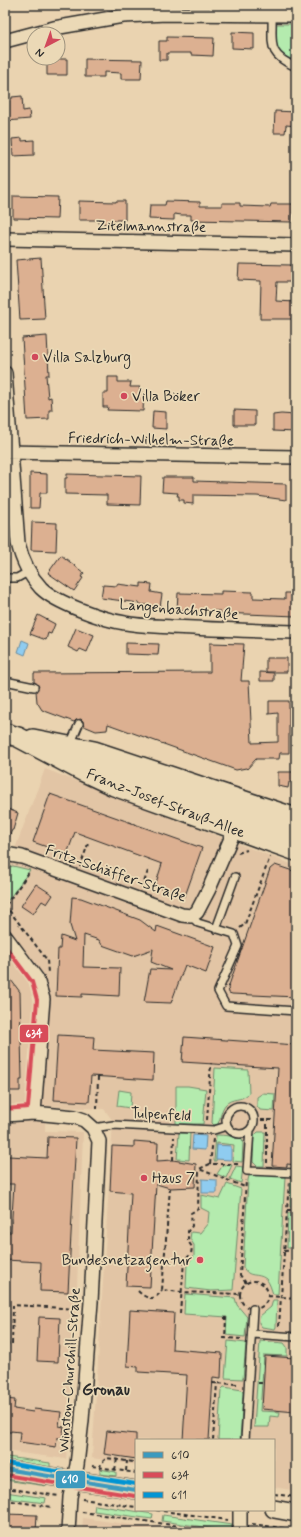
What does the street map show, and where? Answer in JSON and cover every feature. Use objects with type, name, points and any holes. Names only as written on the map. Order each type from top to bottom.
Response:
[{"type":"main road","name":"Franz-Josef-Strauß-Allee","points":[[11,735],[70,745],[94,751],[296,818]]},
{"type":"main road","name":"Franz-Josef-Strauß-Allee","points":[[11,735],[114,786],[296,851]]},
{"type":"street","points":[[5,41],[123,10],[167,14],[272,10],[296,15]]},
{"type":"street","name":"Zitelmannstraße","points":[[5,239],[296,245]]},
{"type":"street","name":"Langenbachstraße","points":[[5,373],[8,452],[18,543],[28,572],[42,589],[59,601],[85,612],[125,623],[212,629],[296,632]]},
{"type":"street","name":"Friedrich-Wilhelm-Straße","points":[[8,452],[296,457]]},
{"type":"street","name":"Franz-Josef-Strauß-Allee","points":[[11,735],[296,834]]},
{"type":"street","name":"Fritz-Schäffer-Straße","points":[[5,854],[22,857],[182,915],[191,916],[197,912],[209,889],[235,829]]},
{"type":"street","points":[[5,936],[37,979],[43,999],[34,1112]]},
{"type":"street","points":[[5,1115],[34,1112],[75,1117],[84,1120],[93,1128]]},
{"type":"street","name":"Winston-Churchill-Straße","points":[[68,1532],[70,1498],[79,1450],[90,1310],[99,1141],[93,1128]]},
{"type":"street","points":[[5,1469],[135,1490]]},
{"type":"street","points":[[275,1509],[296,1513]]},
{"type":"lane","points":[[272,10],[272,44],[274,53],[288,64],[296,67]]},
{"type":"lane","points":[[5,578],[17,578],[28,572]]},
{"type":"lane","points":[[5,680],[34,687]]},
{"type":"lane","points":[[70,745],[79,724]]},
{"type":"lane","points":[[216,929],[235,877]]},
{"type":"lane","points":[[191,916],[198,923],[234,934],[238,946],[218,991],[226,1006],[296,1011]]},
{"type":"lane","points":[[250,1130],[242,1134],[237,1134],[229,1130],[225,1117],[227,1112],[234,1106],[239,1105],[248,1108],[254,1115],[254,1120],[250,1130],[247,1167],[266,1172],[293,1173]]},
{"type":"lane","name":"Tulpenfeld","points":[[93,1128],[113,1124],[211,1130],[227,1126]]},
{"type":"lane","points":[[244,1439],[249,1385],[253,1308]]},
{"type":"lane","points":[[252,1337],[278,1335],[296,1337]]},
{"type":"path","points":[[79,870],[89,841]]},
{"type":"path","points":[[234,934],[244,924],[272,854]]},
{"type":"path","points":[[5,905],[36,862]]},
{"type":"path","points":[[140,892],[149,868]]},
{"type":"path","points":[[210,1164],[211,1064]]},
{"type":"path","points":[[97,1109],[98,1077]]},
{"type":"path","points":[[254,1120],[275,1120]]},
{"type":"path","points":[[266,1172],[267,1120]]},
{"type":"path","points":[[173,1160],[175,1128]]},
{"type":"path","points":[[199,1169],[210,1164],[247,1167],[240,1275],[246,1283]]},
{"type":"path","points":[[199,1169],[245,1188]]},
{"type":"path","points":[[180,1313],[184,1261],[191,1254],[192,1247],[188,1241],[188,1232],[192,1226],[191,1213],[198,1209],[199,1169]]},
{"type":"path","points":[[278,1335],[287,1210],[293,1173]]},
{"type":"path","points":[[138,1291],[144,1297],[152,1298],[158,1296],[162,1290],[170,1188]]},
{"type":"path","points":[[287,1210],[296,1210]]},
{"type":"path","points":[[284,1251],[296,1250]]},
{"type":"path","points":[[255,1281],[263,1284],[268,1296],[261,1307],[253,1308],[245,1305],[240,1298],[241,1290],[246,1283],[255,1281]]},
{"type":"path","points":[[162,1290],[240,1294]]},
{"type":"path","points":[[268,1296],[296,1298]]},
{"type":"path","points":[[5,1344],[12,1344],[13,1305],[90,1310]]},
{"type":"path","points":[[224,1318],[226,1318],[224,1338],[252,1337]]},
{"type":"path","points":[[212,1383],[249,1385]]},
{"type":"path","points":[[214,1439],[217,1383]]},
{"type":"path","points":[[210,1414],[215,1414]]},
{"type":"path","points":[[115,1470],[120,1456]]},
{"type":"path","points":[[124,1461],[125,1457]]},
{"type":"path","points":[[100,1468],[101,1463],[107,1458],[133,1462]]},
{"type":"path","points":[[126,1471],[127,1461]]},
{"type":"path","points":[[92,1466],[135,1473]]},
{"type":"path","points":[[5,1488],[60,1496]]},
{"type":"path","points":[[275,1494],[296,1497]]},
{"type":"path","points":[[79,1499],[135,1507]]},
{"type":"path","points":[[5,1500],[52,1507]]},
{"type":"path","points":[[164,1511],[296,1530]]},
{"type":"path","points":[[82,1512],[221,1532]]},
{"type":"shaded area","points":[[45,769],[296,866],[296,1491],[275,1487],[275,1439],[135,1439],[135,1465],[92,1458],[113,1121],[104,1109],[45,1106],[45,1131],[83,1132],[76,1312],[66,1459],[5,1451],[5,864],[12,863],[16,846]]},
{"type":"shaded area","points":[[83,1518],[182,1532],[82,1532]]},
{"type":"green space","points":[[276,24],[296,24],[296,61],[283,55],[277,47]]},
{"type":"green space","points":[[13,866],[30,870],[6,903],[5,868]]},
{"type":"green space","points":[[215,1068],[248,1070],[249,1093],[243,1098],[231,1101],[225,1105],[218,1124],[214,1125],[212,1123]]},
{"type":"green space","points":[[176,1086],[206,1089],[203,1124],[176,1124]]},
{"type":"green space","points":[[119,1090],[131,1092],[130,1108],[117,1106]]},
{"type":"green space","points":[[263,1093],[275,1094],[274,1111],[260,1110],[257,1106],[257,1097]]},
{"type":"green space","points":[[258,1132],[265,1132],[264,1166],[257,1166],[253,1162],[254,1136]]},
{"type":"green space","points":[[179,1133],[190,1133],[189,1160],[177,1159]]},
{"type":"green space","points":[[216,1135],[242,1139],[242,1162],[233,1161],[234,1145],[217,1143],[216,1161],[214,1161]]},
{"type":"green space","points":[[223,1165],[232,1165],[226,1178],[217,1174]]},
{"type":"green space","points":[[236,1166],[243,1167],[241,1183],[230,1179]]},
{"type":"green space","points":[[254,1173],[285,1177],[278,1294],[273,1294],[266,1279],[248,1273],[243,1267],[248,1180],[249,1176]]},
{"type":"green space","points":[[291,1175],[296,1176],[296,1207],[290,1207]]},
{"type":"green space","points":[[227,1184],[241,1189],[233,1290],[211,1291],[186,1288],[187,1264],[194,1256],[194,1245],[190,1239],[191,1232],[200,1233],[208,1223],[209,1212],[201,1208],[201,1195],[220,1199]]},
{"type":"green space","points":[[288,1213],[296,1213],[296,1248],[287,1248]]},
{"type":"green space","points":[[185,1294],[235,1298],[237,1305],[247,1317],[245,1337],[226,1335],[227,1317],[184,1314]]},
{"type":"green space","points":[[273,1300],[277,1300],[276,1327],[275,1329],[262,1327],[259,1323],[260,1316],[271,1307]]},
{"type":"green space","points":[[228,1341],[246,1343],[243,1379],[225,1378]]},
{"type":"green space","points":[[260,1341],[284,1343],[287,1347],[287,1356],[264,1355],[260,1411],[280,1412],[279,1417],[270,1416],[269,1427],[254,1427]]},
{"type":"green space","points":[[224,1387],[242,1390],[240,1439],[218,1439],[221,1390]]},
{"type":"green space","points":[[7,1457],[50,1463],[50,1468],[6,1463]]},
{"type":"green space","points":[[100,1469],[116,1472],[116,1476],[100,1474]]},
{"type":"green space","points":[[5,1474],[48,1482],[47,1486],[5,1480]]},
{"type":"green space","points":[[5,1492],[46,1498],[45,1503],[5,1498]]},
{"type":"green space","points":[[95,1505],[153,1514],[152,1519],[94,1511]]},
{"type":"green space","points":[[163,1515],[232,1525],[231,1531],[162,1521]]},
{"type":"water","points":[[22,640],[29,643],[25,655],[18,652]]},
{"type":"water","points":[[193,1135],[206,1136],[205,1150],[192,1149]]},
{"type":"water","points":[[217,1145],[231,1146],[231,1160],[216,1159]]},
{"type":"water","points":[[202,1179],[217,1180],[217,1193],[202,1193]]},
{"type":"building","points":[[232,32],[254,33],[254,49],[232,48]]},
{"type":"building","points":[[167,37],[214,38],[213,56],[191,55],[191,53],[167,53],[167,60],[159,60],[159,41],[167,41]]},
{"type":"building","points":[[67,59],[67,75],[47,75],[47,66],[66,66]]},
{"type":"building","points":[[85,59],[142,60],[141,79],[121,79],[121,73],[104,72],[104,77],[85,77]]},
{"type":"building","points":[[22,96],[23,111],[29,110],[30,119],[6,121],[5,100],[12,99],[12,97]]},
{"type":"building","points":[[275,111],[296,112],[296,126],[286,125],[285,133],[274,133]]},
{"type":"building","points":[[22,138],[22,141],[34,140],[34,155],[13,156],[12,139]]},
{"type":"building","points":[[13,196],[58,197],[57,219],[13,218]]},
{"type":"building","points":[[79,201],[125,201],[125,220],[114,220],[114,224],[98,223],[98,220],[79,220]]},
{"type":"building","points":[[166,201],[200,202],[200,206],[222,206],[222,203],[240,203],[240,206],[270,207],[271,204],[293,204],[292,222],[191,220],[191,215],[174,214],[174,220],[149,219],[150,205],[165,205]]},
{"type":"building","points":[[41,258],[45,319],[20,320],[16,260]]},
{"type":"building","points":[[239,264],[291,265],[291,282],[277,282],[276,301],[296,302],[296,319],[260,319],[261,281],[238,280]]},
{"type":"building","points":[[47,336],[49,375],[46,375],[48,398],[51,397],[52,410],[49,410],[49,419],[27,420],[22,338]]},
{"type":"building","name":"Villa Böker","points":[[108,377],[118,377],[118,382],[131,382],[130,387],[140,387],[139,393],[144,393],[143,411],[107,410],[108,407],[103,407],[103,393],[108,393]]},
{"type":"building","points":[[234,410],[255,411],[255,425],[234,425]]},
{"type":"building","points":[[153,411],[166,412],[166,429],[152,428]]},
{"type":"building","points":[[273,415],[296,415],[296,432],[273,431]]},
{"type":"building","points":[[30,473],[47,474],[47,493],[40,493],[39,508],[30,508]]},
{"type":"building","points":[[67,474],[141,476],[140,505],[107,504],[107,495],[65,494],[65,478],[67,478]]},
{"type":"building","points":[[163,477],[194,477],[194,481],[286,484],[286,500],[257,496],[193,495],[193,504],[184,503],[184,500],[179,500],[179,496],[177,496],[178,493],[162,492]]},
{"type":"building","points":[[32,522],[57,523],[56,551],[31,550]]},
{"type":"building","points":[[61,555],[84,573],[81,577],[83,578],[74,591],[48,573]]},
{"type":"building","points":[[141,583],[152,584],[151,592],[162,594],[160,607],[101,598],[103,585],[117,586],[117,584],[141,587]]},
{"type":"building","points":[[221,591],[253,592],[253,598],[285,599],[285,593],[296,593],[296,616],[220,613],[220,611],[196,611],[196,613],[191,613],[185,612],[186,610],[177,610],[178,593],[221,594]]},
{"type":"building","points":[[38,615],[55,624],[51,634],[48,633],[46,640],[30,634]]},
{"type":"building","points":[[76,628],[94,635],[87,652],[80,649],[78,652],[68,647]]},
{"type":"building","points":[[126,643],[159,644],[158,655],[126,654]]},
{"type":"building","points":[[210,643],[244,644],[241,681],[249,681],[252,743],[278,742],[278,713],[269,714],[269,701],[289,701],[289,753],[280,753],[279,759],[256,759],[247,769],[236,770],[108,724],[107,730],[96,731],[84,726],[81,719],[74,722],[42,710],[37,702],[36,691],[39,686],[34,682],[34,673],[210,672]]},
{"type":"building","points":[[266,658],[287,658],[287,672],[266,672]]},
{"type":"building","points":[[260,672],[274,673],[274,681],[260,681]]},
{"type":"building","points":[[278,772],[296,772],[296,782],[289,782],[288,788],[278,786]]},
{"type":"building","points":[[50,794],[202,848],[185,896],[155,886],[162,864],[75,832],[67,854],[33,842]]},
{"type":"building","points":[[5,808],[18,813],[13,830],[5,846]]},
{"type":"building","points":[[275,865],[296,872],[296,997],[229,993],[228,988],[270,869]]},
{"type":"building","points":[[36,884],[53,895],[47,904],[42,901],[33,914],[21,906]]},
{"type":"building","points":[[72,897],[81,898],[140,920],[156,932],[157,926],[215,947],[206,973],[185,965],[171,1003],[144,1002],[150,969],[171,970],[151,962],[153,949],[133,956],[102,945],[99,940],[84,935],[83,967],[120,968],[119,996],[82,994],[82,997],[56,996],[58,949],[60,949],[61,936],[75,941],[70,925]]},
{"type":"building","points":[[5,972],[20,992],[22,1080],[20,1080],[20,1091],[5,1091]]},
{"type":"building","points":[[58,1035],[94,1037],[93,1050],[154,1053],[153,1080],[91,1076],[89,1102],[54,1100]]},
{"type":"building","points":[[184,1037],[296,1045],[296,1165],[287,1164],[287,1167],[272,1166],[278,1068],[182,1062]]},
{"type":"building","points":[[48,1137],[76,1138],[68,1292],[40,1291],[41,1262],[5,1260],[5,1232],[11,1232],[14,1184],[7,1184],[8,1156],[47,1158]]},
{"type":"building","points":[[134,1141],[158,1143],[157,1161],[173,1160],[196,1164],[195,1187],[170,1188],[156,1184],[150,1287],[126,1286],[131,1193],[110,1191],[112,1146],[134,1147]]},
{"type":"building","points":[[130,1310],[174,1313],[172,1349],[222,1353],[221,1378],[213,1377],[209,1439],[183,1439],[187,1375],[138,1372],[138,1367],[127,1366]]},
{"type":"building","points":[[39,1317],[60,1318],[58,1362],[37,1361]]},
{"type":"building","points":[[265,1356],[296,1358],[296,1412],[262,1409]]},
{"type":"building","points":[[5,1399],[15,1400],[14,1409],[33,1412],[34,1409],[61,1412],[59,1426],[64,1427],[62,1438],[57,1438],[56,1447],[19,1442],[20,1432],[5,1432]]},
{"type":"building","points":[[107,1431],[136,1434],[135,1459],[104,1454]]},
{"type":"building","points":[[5,1514],[37,1515],[36,1532],[5,1532]]},
{"type":"transit line","name":"634","points":[[5,946],[32,982],[37,1000],[28,1107],[5,1109]]},
{"type":"transit line","name":"611","points":[[6,1463],[135,1484]]},
{"type":"transit line","name":"610","points":[[5,1469],[135,1490]]},
{"type":"transit line","name":"634","points":[[5,1475],[135,1496]]},
{"type":"place","name":"Villa Salzburg","points":[[35,357]]},
{"type":"place","name":"Villa Böker","points":[[124,396]]},
{"type":"place","name":"Haus 7","points":[[144,1178]]},
{"type":"place","name":"Bundesnetzagentur","points":[[200,1260]]},
{"type":"district","name":"Gronau","points":[[106,1389]]}]
